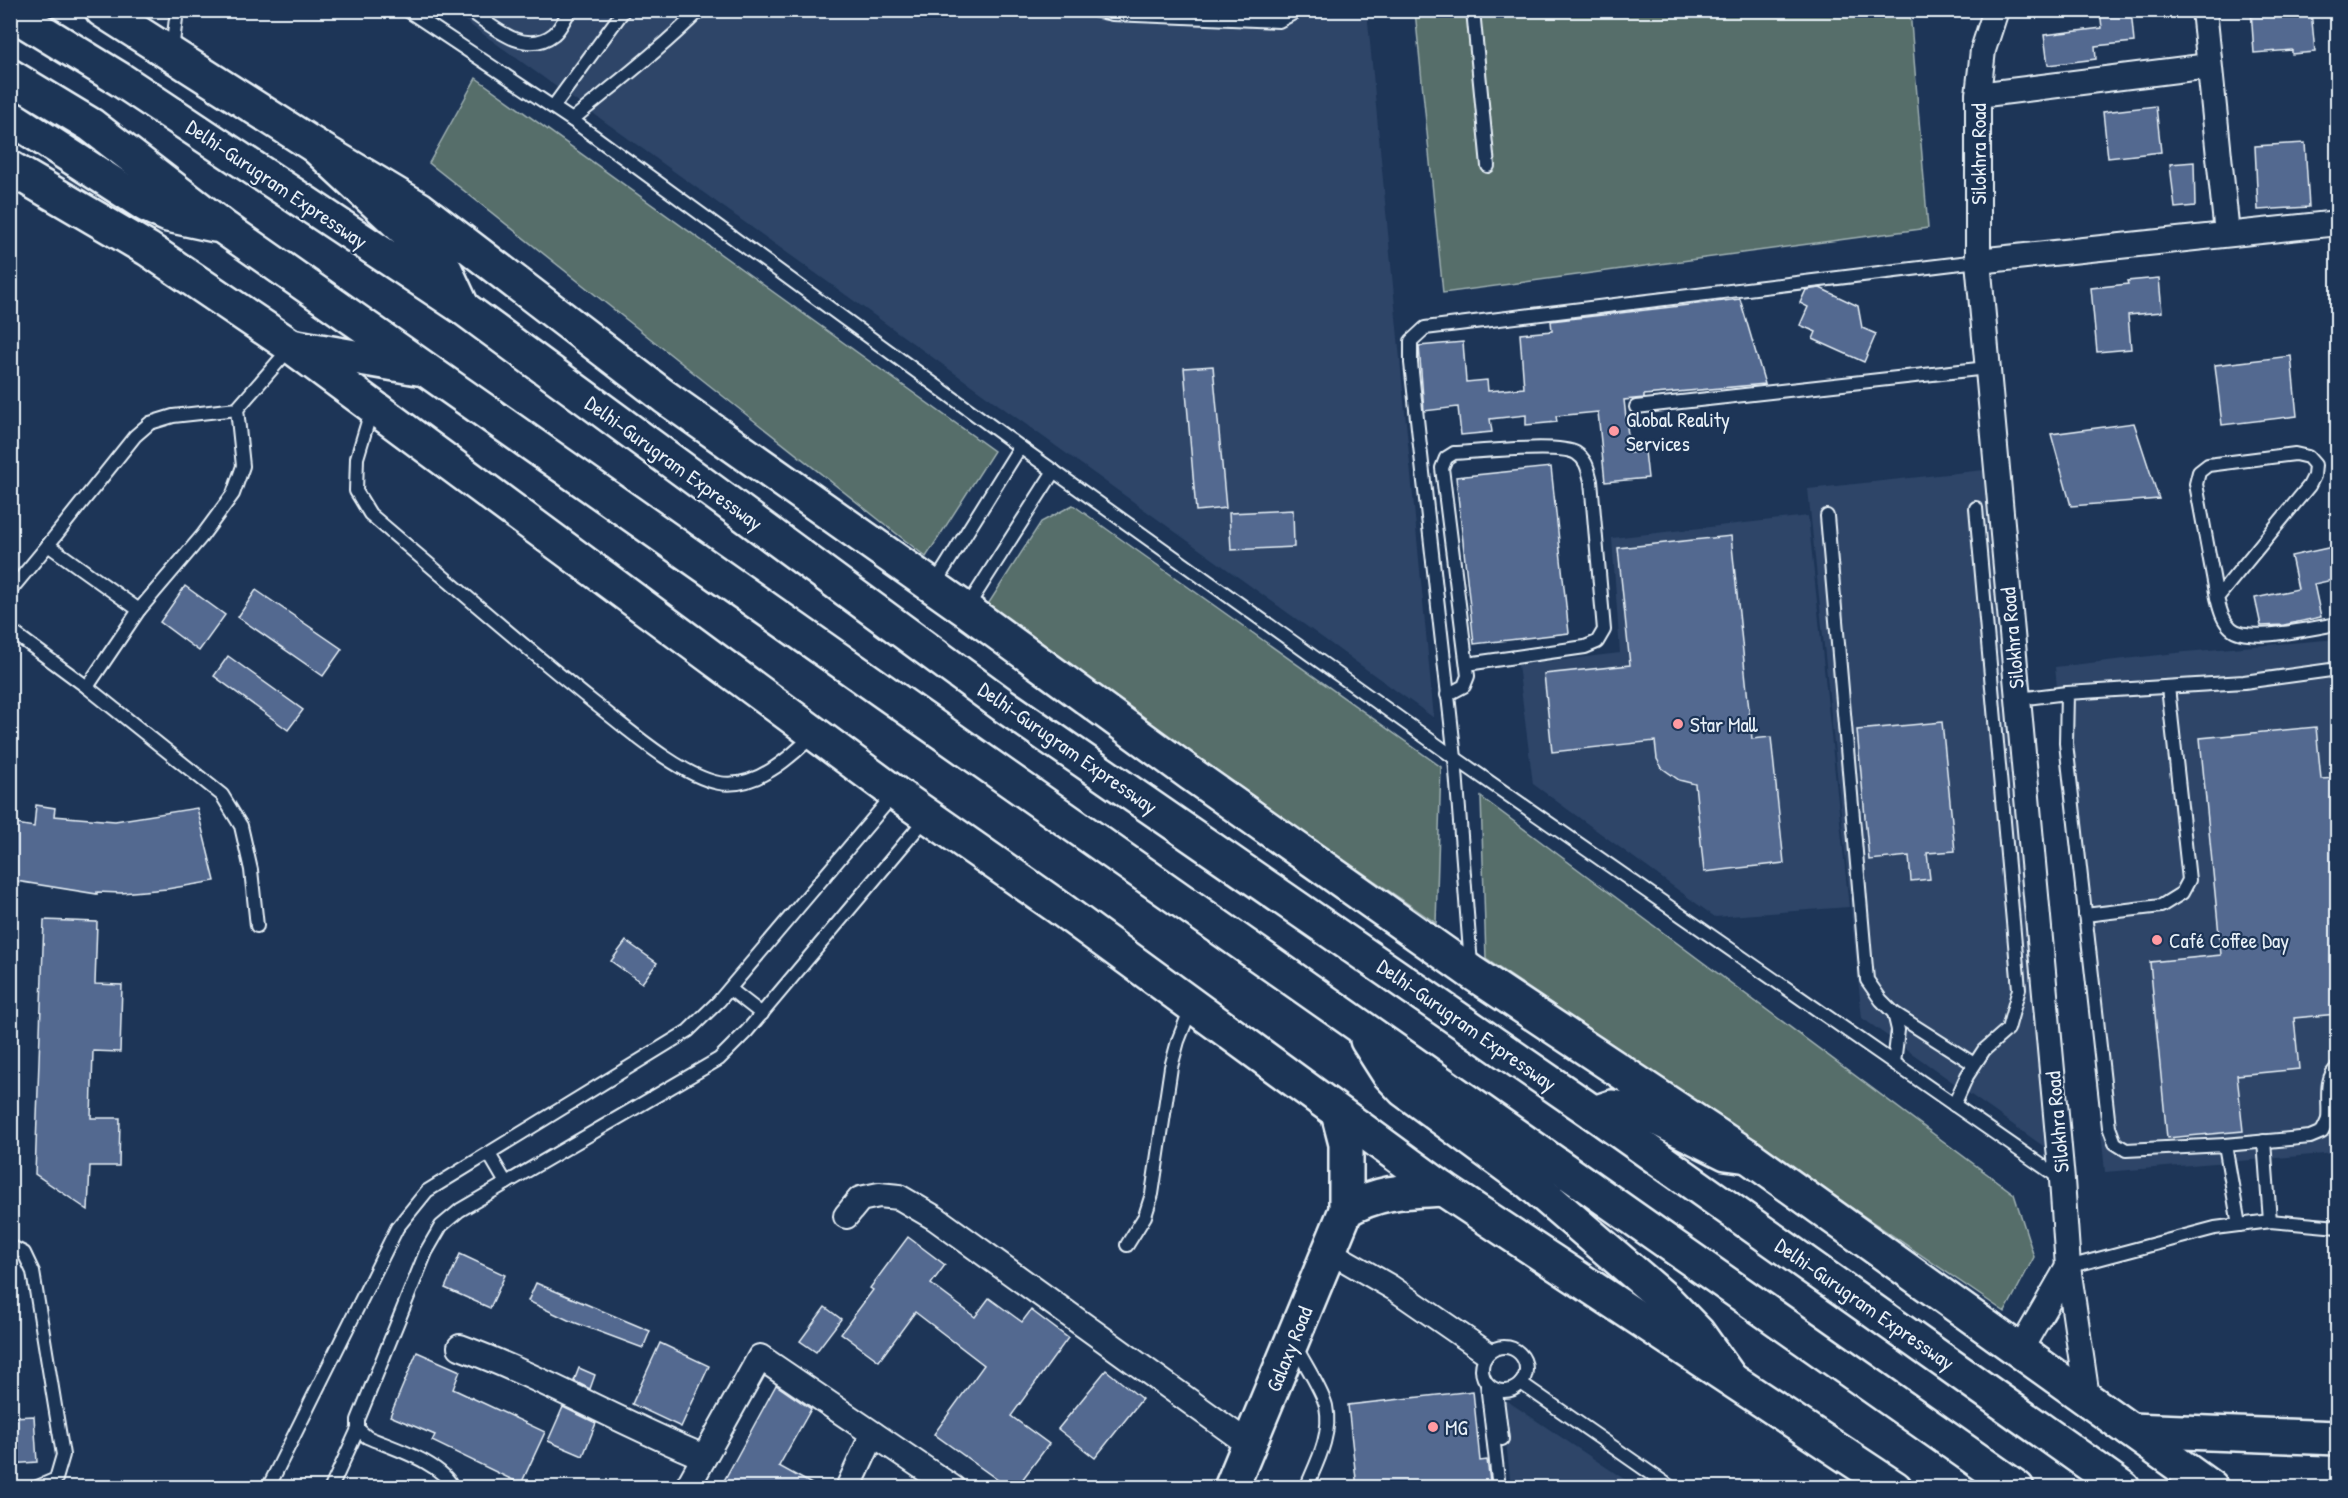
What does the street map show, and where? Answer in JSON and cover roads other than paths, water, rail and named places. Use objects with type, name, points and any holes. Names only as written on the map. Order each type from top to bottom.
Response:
[{"type":"main road","points":[[102,10],[315,146],[420,209],[665,397],[934,586],[1191,774],[1471,972],[1748,1156],[2211,1488]]},
{"type":"main road","name":"Delhi-Gurugram Expressway","points":[[10,12],[130,86],[462,307],[1004,705],[1594,1113],[2123,1488]]},
{"type":"main road","points":[[10,76],[91,125],[223,226],[425,369],[2017,1488]]},
{"type":"main road","points":[[10,117],[146,205],[168,215],[223,226]]},
{"type":"main road","points":[[315,146],[443,265],[462,307]]},
{"type":"main road","points":[[10,168],[148,249],[291,346],[816,732],[895,793],[1058,907],[1443,1189],[1895,1488]]},
{"type":"main road","points":[[291,346],[425,369]]},
{"type":"main road","points":[[1359,1026],[1388,1073],[1404,1090],[1530,1183],[1667,1301],[1698,1333],[1730,1378]]},
{"type":"main road","points":[[1594,1113],[1612,1107],[1644,1112],[1726,1154],[1748,1156]]},
{"type":"main road","name":"Galaxy Road","points":[[1231,1488],[1346,1210],[1346,1144],[1338,1113]]},
{"type":"main road","points":[[1346,1210],[1364,1199],[1386,1193],[1443,1189]]},
{"type":"main road","points":[[2130,1430],[2337,1438]]},
{"type":"street","name":"Silokhra Road","points":[[1996,10],[1983,50],[1978,95],[1978,261],[2068,1267],[2086,1398]]},
{"type":"street","points":[[2204,10],[2227,234]]},
{"type":"street","points":[[1978,95],[2209,66]]},
{"type":"street","points":[[1978,261],[2337,223]]},
{"type":"street","points":[[846,1216],[860,1199],[879,1195],[899,1197],[935,1218],[1250,1445]]},
{"type":"street","points":[[2020,1350],[2068,1267]]},
{"type":"street","points":[[460,1347],[530,1374],[583,1402],[704,1457]]},
{"type":"street","points":[[687,1488],[760,1357],[951,1487]]},
{"type":"street","points":[[848,1488],[873,1434]]},
{"type":"lane","points":[[171,54],[177,10]]},
{"type":"lane","points":[[407,10],[572,120],[1020,447],[1455,758],[2062,1180]]},
{"type":"lane","points":[[469,10],[511,39],[535,43],[554,34],[570,10]]},
{"type":"lane","points":[[553,107],[624,10]]},
{"type":"lane","points":[[572,120],[624,75],[668,42],[700,10]]},
{"type":"lane","points":[[1093,10],[1112,14],[1279,21],[1299,10]]},
{"type":"lane","points":[[1473,10],[1488,166]]},
{"type":"lane","points":[[1471,972],[1455,758],[1411,363],[1412,340],[1425,328],[1978,261]]},
{"type":"lane","points":[[10,591],[135,436],[150,423],[173,416],[237,409],[291,346]]},
{"type":"lane","points":[[1636,407],[1987,368]]},
{"type":"lane","points":[[372,407],[357,458],[356,491],[369,514],[533,654],[650,747],[702,777],[719,783],[744,782],[789,758],[816,732]]},
{"type":"lane","points":[[87,687],[139,610],[202,536],[233,494],[243,466],[237,409]]},
{"type":"lane","points":[[934,586],[1020,447]]},
{"type":"lane","points":[[1447,695],[1464,686],[1468,676],[1442,468],[1446,458],[1454,453],[1558,448],[1576,452],[1587,463],[1591,481],[1604,630],[1597,642],[1585,647],[1467,664]]},
{"type":"lane","points":[[2217,598],[2309,486],[2314,476],[2315,465],[2308,457],[2295,454],[2208,465],[2199,472],[2196,484],[2217,598],[2223,618],[2232,630],[2254,636],[2337,624]]},
{"type":"lane","points":[[965,609],[1054,471]]},
{"type":"lane","points":[[1954,1105],[1974,1064],[1984,1050],[2008,1029],[2019,989],[1976,508]]},
{"type":"lane","points":[[1827,516],[1867,980],[1881,1000],[1894,1013],[1974,1064]]},
{"type":"lane","points":[[48,545],[139,610]]},
{"type":"lane","points":[[10,630],[87,687],[222,795],[241,826],[251,870],[257,926]]},
{"type":"lane","points":[[2018,699],[2067,693],[2244,682],[2337,669]]},
{"type":"lane","points":[[2085,915],[2162,906],[2182,892],[2189,880],[2168,687]]},
{"type":"lane","points":[[2067,693],[2066,743],[2109,1127],[2115,1143],[2126,1150],[2225,1145],[2310,1137],[2322,1132],[2328,1121],[2330,1079],[2333,1070],[2337,1067]]},
{"type":"lane","points":[[268,1488],[397,1228],[427,1191],[688,1031],[730,989],[895,793]]},
{"type":"lane","points":[[331,1488],[358,1429],[358,1420],[426,1252],[441,1226],[460,1210],[719,1059],[762,1014],[928,816]]},
{"type":"lane","points":[[730,989],[762,1014]]},
{"type":"lane","points":[[1127,1245],[1145,1216],[1152,1194],[1171,1067],[1178,1041],[1192,1006]]},
{"type":"lane","points":[[1894,1013],[1898,1030],[1894,1063]]},
{"type":"lane","points":[[2264,1141],[2270,1221]]},
{"type":"lane","points":[[2225,1145],[2239,1225]]},
{"type":"lane","points":[[489,1154],[506,1183]]},
{"type":"lane","points":[[2068,1267],[2214,1228],[2270,1221],[2337,1227]]},
{"type":"lane","points":[[10,1246],[24,1253],[33,1272],[63,1455],[56,1479],[35,1488]]},
{"type":"lane","points":[[1329,1251],[1393,1282],[1488,1354]]},
{"type":"lane","points":[[1292,1340],[1325,1405],[1327,1427],[1323,1449],[1306,1488]]},
{"type":"lane","points":[[1492,1388],[1510,1391],[1521,1383],[1526,1369],[1520,1354],[1507,1347],[1488,1354],[1481,1370],[1492,1388],[1507,1488]]},
{"type":"lane","points":[[1521,1383],[1672,1488]]},
{"type":"lane","points":[[1492,1388],[1499,1488]]},
{"type":"lane","points":[[358,1429],[367,1437],[436,1468],[449,1479],[453,1488]]},
{"type":"place","name":"Global Reality Services","points":[[1614,431]]},
{"type":"place","name":"Star Mall","points":[[1678,724]]},
{"type":"place","name":"Café Coffee Day","points":[[2157,940]]},
{"type":"place","name":"MG","points":[[1433,1427]]}]
